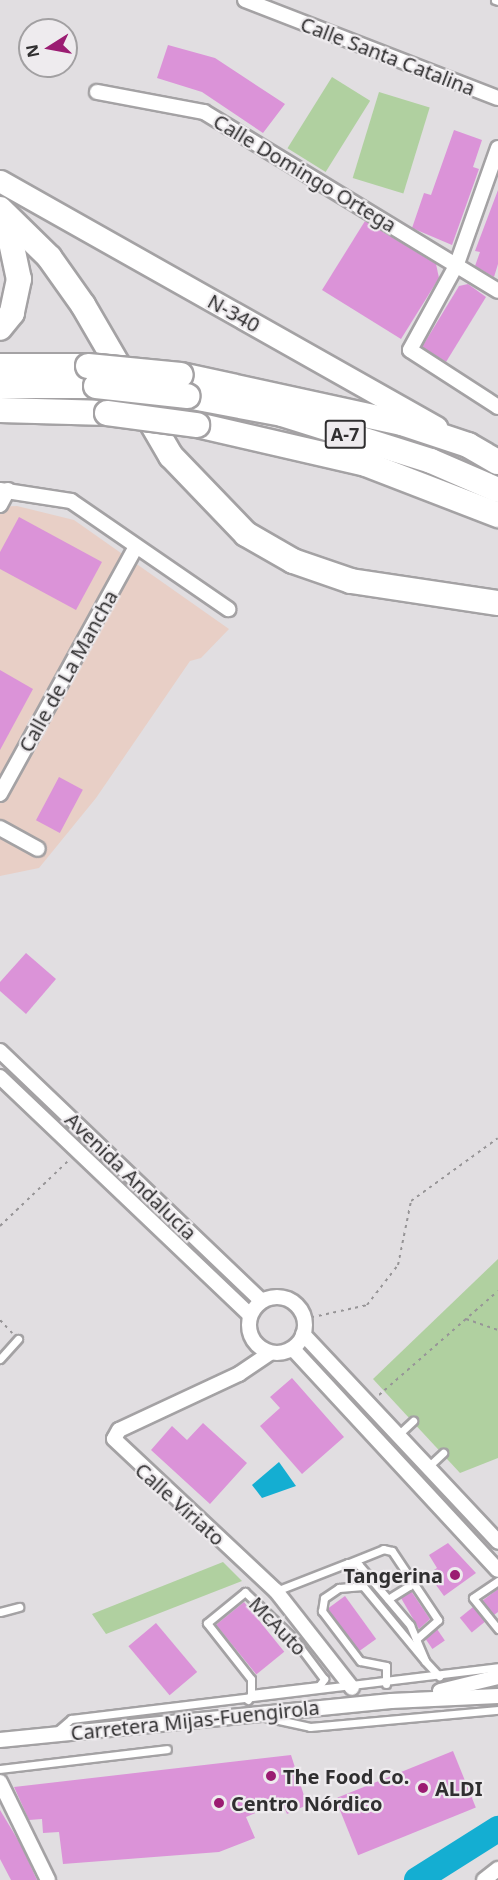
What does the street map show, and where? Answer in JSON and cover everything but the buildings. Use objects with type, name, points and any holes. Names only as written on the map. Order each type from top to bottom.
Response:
[{"type":"highway","points":[[0,209],[49,257],[82,305],[171,456],[246,534],[293,561],[351,581],[498,603]]},
{"type":"highway","points":[[0,226],[11,242],[19,279],[12,313],[0,328]]},
{"type":"highway","points":[[0,366],[92,376]]},
{"type":"highway","name":"A-7","points":[[0,386],[92,376],[184,386],[431,461],[498,490]]},
{"type":"highway","points":[[184,386],[402,423],[468,445],[498,462]]},
{"type":"highway","name":"A-7","points":[[0,410],[107,413],[197,425],[366,464],[498,515]]},
{"type":"main road","name":"N-340","points":[[0,182],[468,445]]},
{"type":"street","name":"Calle Santa Catalina","points":[[245,0],[498,98]]},
{"type":"street","name":"Calle Domingo Ortega","points":[[97,92],[204,112],[458,264],[498,291]]},
{"type":"street","points":[[498,148],[458,264],[410,350],[498,407]]},
{"type":"street","points":[[0,505],[4,490],[71,501],[228,609]]},
{"type":"street","name":"Calle de La Mancha","points":[[0,794],[136,547]]},
{"type":"street","points":[[0,828],[38,849]]},
{"type":"street","name":"Avenida Andalucía","points":[[0,1051],[262,1301]]},
{"type":"street","name":"Avenida Andalucía","points":[[0,1077],[250,1315]]},
{"type":"street","points":[[293,1349],[270,1353],[254,1343],[250,1315],[262,1301],[288,1299],[304,1327],[498,1542]]},
{"type":"street","points":[[293,1349],[304,1327]]},
{"type":"street","points":[[293,1349],[498,1570]]},
{"type":"street","name":"Calle Viriato","points":[[270,1353],[239,1374],[118,1431],[114,1439],[276,1592],[352,1688]]},
{"type":"street","name":"Carretera Mijas-Fuengirola","points":[[391,1701],[498,1677]]},
{"type":"street","name":"Carretera Mijas-Fuengirola","points":[[0,1740],[340,1705],[498,1696]]},
{"type":"street","points":[[0,1782],[48,1880]]},
{"type":"street","points":[[484,1880],[498,1869]]},
{"type":"lane","points":[[0,1359],[18,1339]]},
{"type":"lane","points":[[400,1433],[413,1421]]},
{"type":"lane","points":[[430,1465],[443,1454]]},
{"type":"lane","points":[[276,1592],[388,1549],[438,1620],[416,1640]]},
{"type":"lane","points":[[348,1563],[359,1565],[388,1599],[416,1640],[425,1661]]},
{"type":"lane","points":[[388,1599],[409,1586],[409,1576]]},
{"type":"lane","points":[[498,1581],[473,1598],[498,1629]]},
{"type":"lane","points":[[386,1684],[386,1666],[360,1661],[322,1611],[324,1599],[339,1588],[363,1586],[439,1676]]},
{"type":"lane","name":"McAuto","points":[[246,1592],[294,1639],[324,1679],[319,1686],[250,1697],[250,1679],[207,1623],[246,1592]]},
{"type":"lane","points":[[0,1612],[19,1606]]},
{"type":"lane","points":[[54,1735],[71,1719],[250,1697],[386,1684],[498,1666]]},
{"type":"lane","points":[[340,1705],[352,1688]]},
{"type":"lane","points":[[254,1713],[310,1727],[498,1710]]},
{"type":"lane","points":[[0,1769],[166,1749]]},
{"type":"path","points":[[304,1327],[367,1305],[398,1265],[411,1201],[498,1138]]},
{"type":"path","points":[[0,1226],[71,1158]]},
{"type":"path","points":[[370,1402],[498,1291]]},
{"type":"path","points":[[466,1319],[498,1330]]},
{"type":"path","points":[[0,1320],[18,1339]]},
{"type":"shaded area","points":[[17,506],[74,520],[229,629],[201,658],[190,661],[96,798],[39,868],[0,876],[0,507]]},
{"type":"green space","points":[[332,77],[370,101],[326,172],[287,148]]},
{"type":"green space","points":[[379,92],[430,107],[403,194],[353,178]]},
{"type":"green space","points":[[498,1259],[498,1458],[460,1473],[373,1379]]},
{"type":"green space","points":[[223,1562],[242,1581],[106,1634],[92,1614]]},
{"type":"water","points":[[279,1462],[296,1486],[262,1498],[252,1485]]},
{"type":"waterway","points":[[417,1880],[498,1829]]},
{"type":"place","name":"Tangerina","points":[[455,1575]]},
{"type":"place","name":"The Food Co.","points":[[271,1776]]},
{"type":"place","name":"ALDI","points":[[423,1788]]},
{"type":"place","name":"Centro Nórdico","points":[[219,1803]]}]
